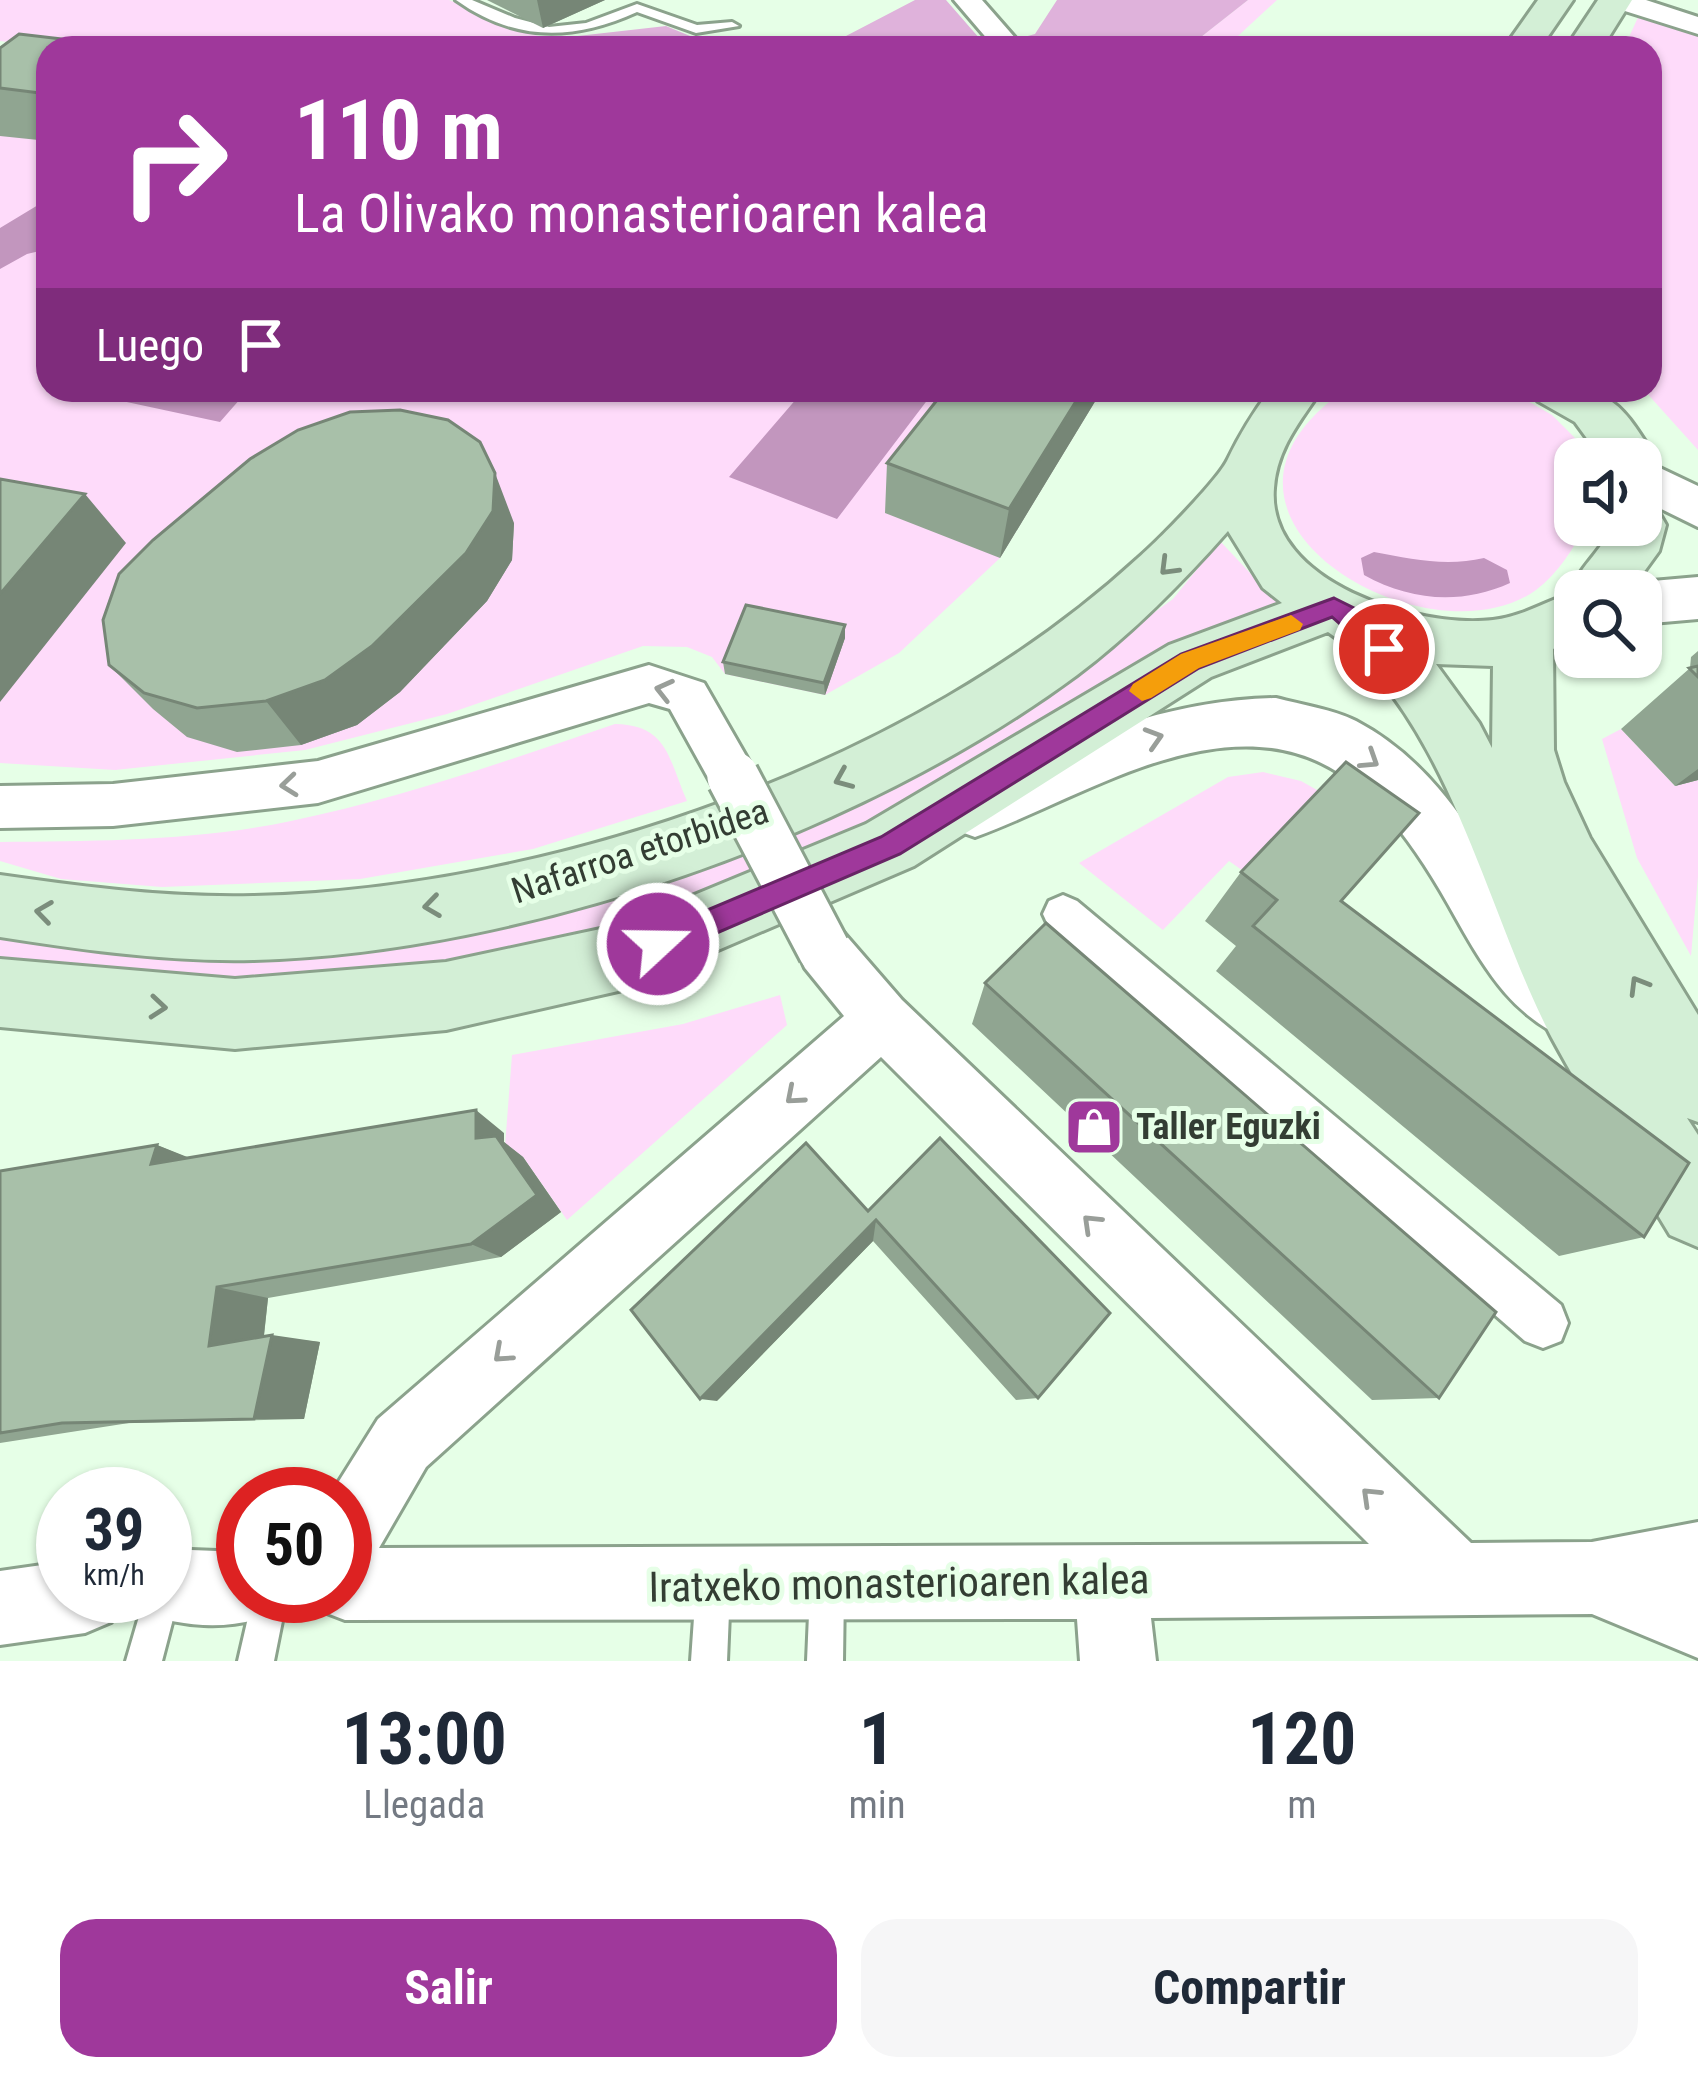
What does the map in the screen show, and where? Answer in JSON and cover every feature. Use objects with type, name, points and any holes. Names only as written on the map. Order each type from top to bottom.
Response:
[{"type":"main road","points":[[1530,36],[1556,0]]},
{"type":"main road","points":[[1592,36],[1615,2]]},
{"type":"main road","name":"Nafarroa etorbidea","points":[[0,906],[135,926],[290,926],[537,891],[710,836],[881,763],[1000,695],[1118,614],[1208,526],[1243,478],[1285,402]]},
{"type":"main road","points":[[1581,402],[1618,438]]},
{"type":"main road","points":[[1243,478],[1245,505],[1257,544],[1295,587],[1344,613],[1418,640],[1478,644],[1549,627],[1523,750],[1532,782],[1578,879],[1698,1085]]},
{"type":"main road","points":[[0,993],[235,1014],[446,996],[627,956],[890,845],[1190,661],[1344,613]]},
{"type":"main road","points":[[1344,613],[1412,677],[1457,741],[1577,1011],[1698,1208]]},
{"type":"street","points":[[967,0],[999,36]]},
{"type":"street","points":[[1615,2],[1698,26]]},
{"type":"street","points":[[1662,488],[1698,509]]},
{"type":"street","points":[[1662,601],[1698,598]]},
{"type":"street","points":[[0,807],[113,805],[318,782],[649,684],[687,696],[824,950],[882,1018],[1454,1577]]},
{"type":"street","points":[[890,845],[1146,739],[1224,719],[1262,719],[1336,740],[1400,781],[1439,830],[1527,972],[1577,1011]]},
{"type":"street","points":[[1063,914],[1544,1323]]},
{"type":"street","points":[[372,1493],[401,1444],[882,1018]]},
{"type":"street","name":"Iratxeko monasterioaren kalea","points":[[372,1584],[827,1586],[1592,1578],[1698,1558]]},
{"type":"street","name":"Iratxeko monasterioaren kalea","points":[[1592,1578],[1698,1621]]},
{"type":"street","points":[[1110,1581],[1118,1661]]},
{"type":"street","points":[[0,1608],[36,1603]]},
{"type":"lane","points":[[463,0],[542,32],[592,29],[637,8],[697,29],[732,26]]},
{"type":"lane","points":[[709,1661],[713,1586]]},
{"type":"lane","points":[[825,1661],[827,1586]]},
{"type":"lane","points":[[144,1661],[155,1623]]},
{"type":"lane","points":[[256,1661],[264,1623]]},
{"type":"shaded area","points":[[0,0],[449,0],[538,36],[36,36],[36,46],[0,41]]},
{"type":"shaded area","points":[[915,0],[946,0],[977,36],[846,36]]},
{"type":"shaded area","points":[[1057,0],[1248,0],[1202,36],[1028,36],[1035,34]]},
{"type":"shaded area","points":[[1248,0],[1277,0],[1238,36],[1202,36]]},
{"type":"shaded area","points":[[1640,13],[1698,32],[1698,450],[1655,402],[1662,402],[1662,36],[1629,36]]},
{"type":"shaded area","points":[[666,26],[690,36],[578,36]]},
{"type":"shaded area","points":[[0,79],[36,84],[36,402],[1095,402],[1000,558],[899,653],[825,695],[725,674],[712,657],[687,647],[643,646],[447,714],[305,750],[115,770],[0,763]]},
{"type":"shaded area","points":[[36,206],[36,252],[0,269],[0,228]]},
{"type":"shaded area","points":[[127,402],[238,402],[220,422]]},
{"type":"shaded area","points":[[794,402],[926,402],[837,519],[729,477]]},
{"type":"shaded area","points":[[1333,402],[1529,402],[1552,415],[1575,438],[1554,438],[1554,546],[1573,546],[1536,590],[1489,609],[1435,609],[1380,594],[1332,566],[1297,529],[1283,485],[1297,438]]},
{"type":"shaded area","points":[[1220,541],[1281,606],[875,833],[632,928],[473,965],[341,978],[157,981],[0,966],[0,932],[443,931],[1050,687],[1173,599]]},
{"type":"shaded area","points":[[1374,552],[1442,562],[1484,558],[1507,570],[1510,583],[1473,595],[1418,595],[1364,575],[1361,558]]},
{"type":"shaded area","points":[[615,724],[646,730],[656,737],[687,801],[533,849],[360,879],[162,887],[61,879],[0,861],[0,842],[183,836],[332,812]]},
{"type":"shaded area","points":[[1621,729],[1675,786],[1698,780],[1698,876],[1691,956],[1637,858],[1602,739]]},
{"type":"shaded area","points":[[1263,772],[1301,781],[1326,795],[1249,875],[1229,861],[1163,930],[1079,863],[1228,777]]},
{"type":"shaded area","points":[[780,995],[787,1025],[567,1220],[523,1157],[504,1159],[512,1055],[683,1024]]},
{"type":"building","points":[[19,34],[36,36],[36,92],[0,88],[0,48]]},
{"type":"building","points":[[935,402],[1076,402],[1009,509],[887,463]]},
{"type":"building","points":[[400,410],[448,420],[480,442],[495,473],[493,511],[466,553],[372,646],[325,680],[266,701],[197,708],[144,693],[109,665],[103,620],[119,574],[153,540],[250,459],[298,430],[350,412]]},
{"type":"building","points":[[0,479],[85,494],[0,594]]},
{"type":"building","points":[[746,605],[845,625],[824,683],[723,662]]},
{"type":"building","points":[[1346,762],[1419,813],[1341,901],[1689,1163],[1644,1237],[1253,926],[1277,900],[1241,872]]},
{"type":"building","points":[[1046,923],[1496,1312],[1439,1398],[985,983]]},
{"type":"building","points":[[476,1110],[476,1138],[496,1136],[537,1195],[471,1244],[217,1287],[209,1346],[272,1335],[254,1419],[62,1423],[0,1433],[0,1171],[157,1145],[151,1164]]},
{"type":"building","points":[[940,1138],[1110,1313],[1038,1398],[876,1220],[700,1399],[631,1310],[806,1143],[868,1211]]},
{"type":"slow traffic","points":[[1142,691],[1190,661],[1291,624]]},
{"type":"place","name":"Taller Eguzki","points":[[1094,1127]]},
{"type":"route","points":[[658,944],[890,845],[1190,661],[1334,607],[1384,649]]}]
